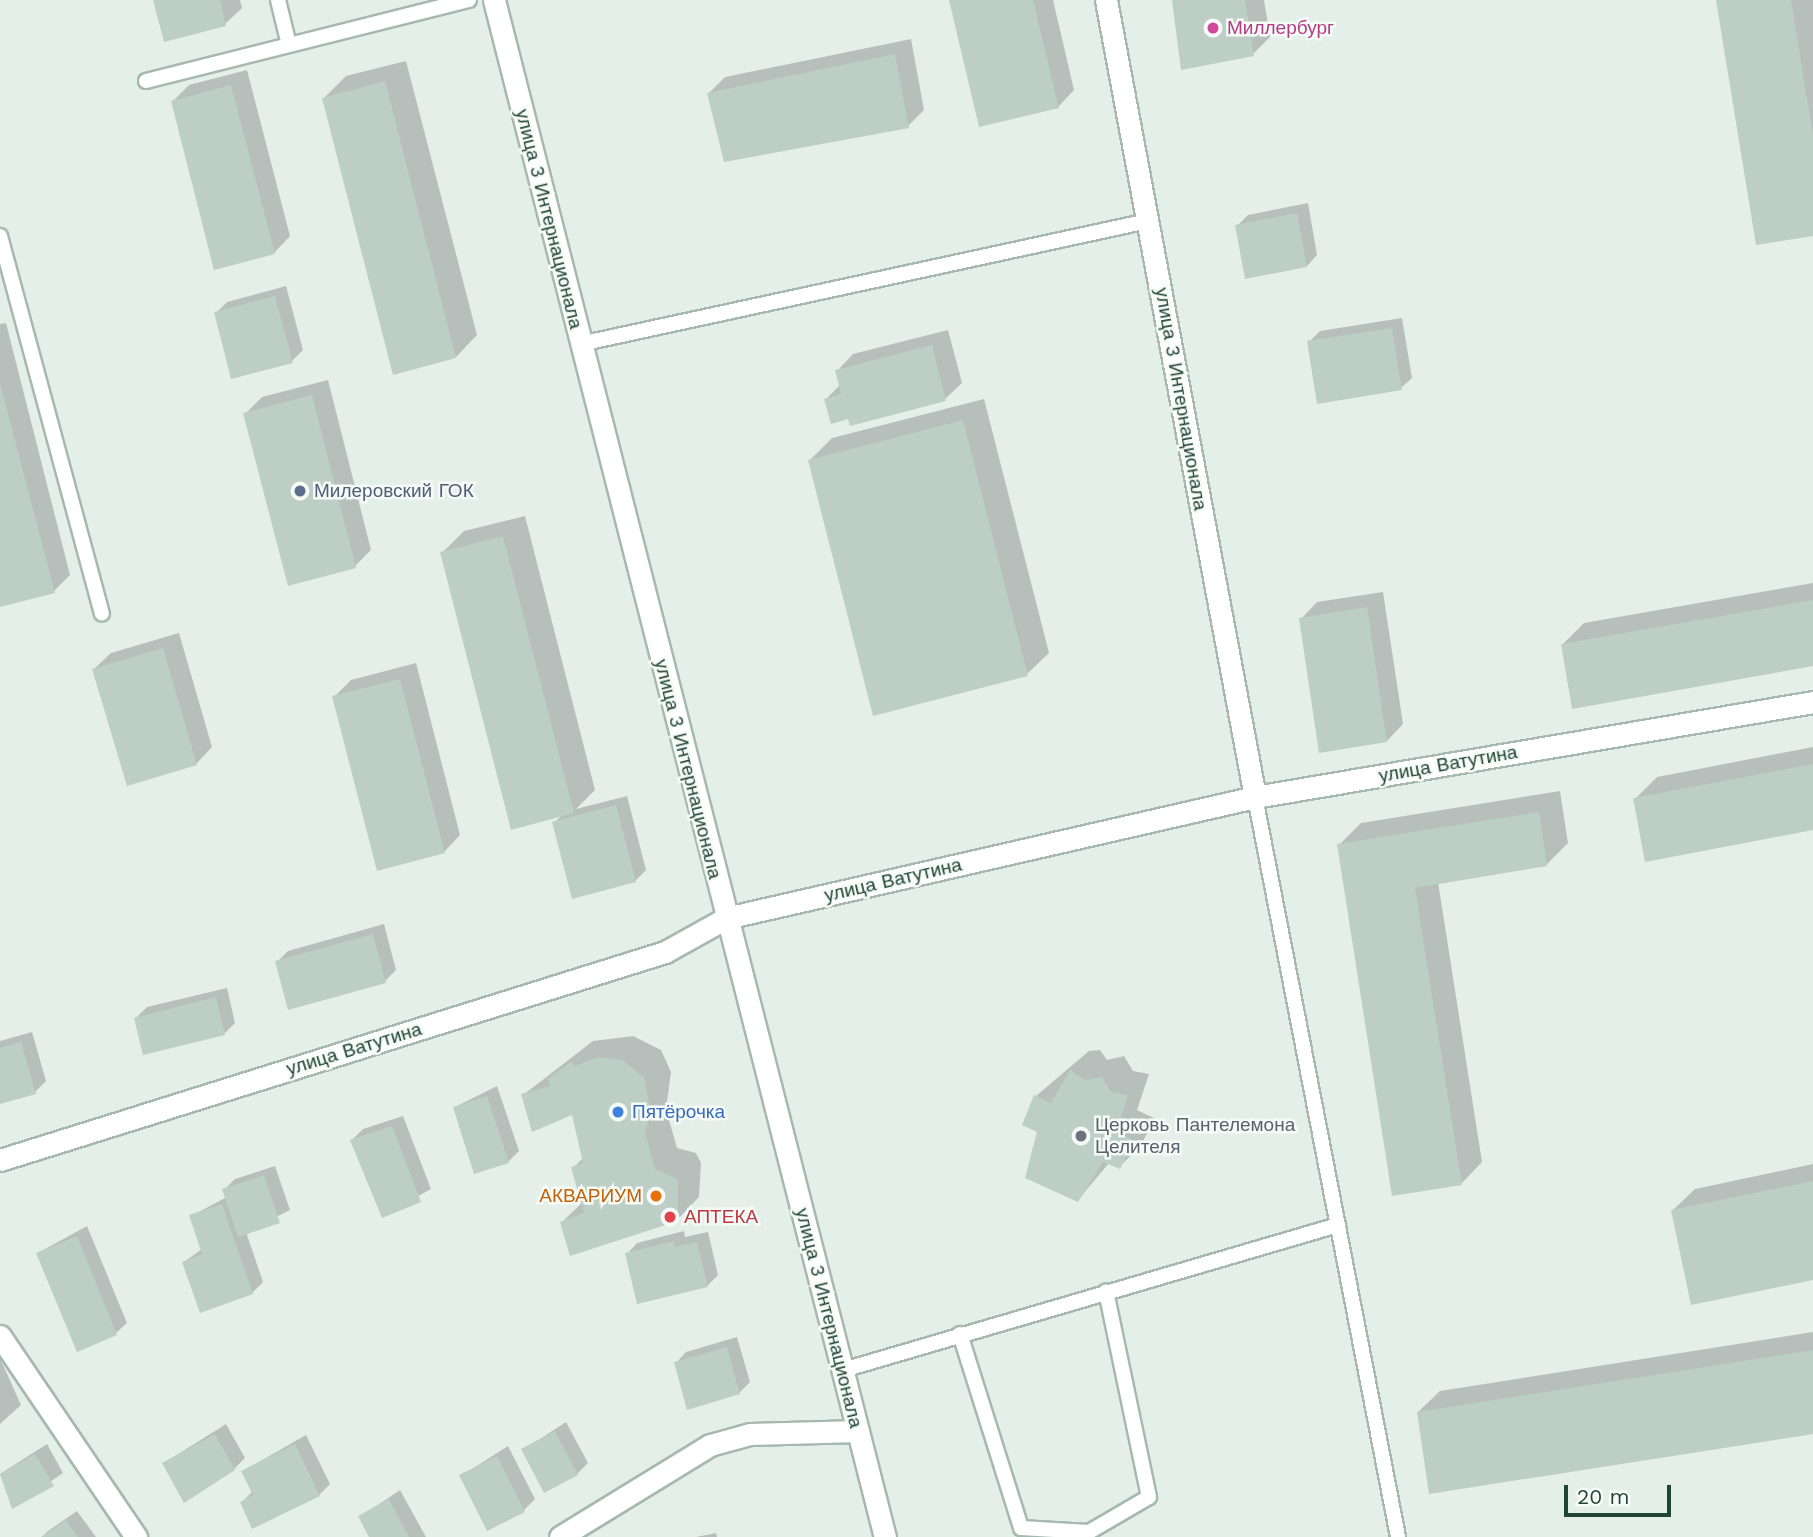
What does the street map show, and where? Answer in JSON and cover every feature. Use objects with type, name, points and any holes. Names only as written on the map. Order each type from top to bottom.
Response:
[{"type":"street","name":"улица 3 Интернационала","points":[[494,0],[886,1537]]},
{"type":"street","name":"улица 3 Интернационала","points":[[1106,0],[1255,797]]},
{"type":"street","name":"улица Ватутина","points":[[0,1160],[665,952],[726,918],[1255,797],[1813,702]]},
{"type":"street","points":[[0,1336],[136,1537]]},
{"type":"street","points":[[560,1537],[710,1445],[750,1434],[858,1430]]},
{"type":"lane","points":[[278,0],[289,45]]},
{"type":"lane","points":[[146,81],[469,0]]},
{"type":"lane","points":[[580,344],[1148,221]]},
{"type":"lane","points":[[0,236],[102,613]]},
{"type":"lane","points":[[1255,797],[1398,1537]]},
{"type":"lane","points":[[843,1370],[1338,1225]]},
{"type":"lane","points":[[960,1334],[1021,1528],[1089,1532],[1149,1497],[1106,1292]]},
{"type":"building","points":[[153,0],[220,0],[226,26],[164,42]]},
{"type":"building","points":[[949,0],[1033,0],[1059,108],[979,127]]},
{"type":"building","name":"Миллербург","points":[[1172,0],[1245,0],[1254,56],[1181,70]]},
{"type":"building","points":[[1716,0],[1791,0],[1813,135],[1813,236],[1756,245]]},
{"type":"building","points":[[895,54],[909,128],[724,162],[707,93]]},
{"type":"building","points":[[385,81],[456,358],[393,375],[322,98]]},
{"type":"building","points":[[231,85],[275,254],[214,270],[171,101]]},
{"type":"building","points":[[1297,213],[1307,267],[1245,279],[1235,225]]},
{"type":"building","points":[[275,296],[293,363],[231,379],[214,312]]},
{"type":"building","points":[[1392,328],[1402,390],[1317,404],[1307,341]]},
{"type":"building","points":[[932,345],[946,401],[850,426],[848,419],[831,424],[824,399],[841,394],[835,370]]},
{"type":"building","points":[[0,383],[55,593],[0,607]]},
{"type":"building","name":"Милеровский ГОК","points":[[312,395],[356,568],[288,586],[243,413]]},
{"type":"building","points":[[963,420],[1028,676],[873,716],[808,460]]},
{"type":"building","points":[[503,536],[574,813],[511,830],[440,552]]},
{"type":"building","points":[[1813,600],[1813,666],[1572,709],[1561,644]]},
{"type":"building","points":[[1367,607],[1387,742],[1319,753],[1299,618]]},
{"type":"building","points":[[163,648],[197,765],[127,786],[92,669]]},
{"type":"building","points":[[400,679],[445,853],[377,871],[332,696]]},
{"type":"building","points":[[1813,764],[1813,830],[1645,862],[1633,798]]},
{"type":"building","points":[[616,805],[636,882],[572,899],[552,822]]},
{"type":"building","points":[[1539,812],[1547,866],[1415,888],[1462,1185],[1392,1196],[1337,844]]},
{"type":"building","points":[[373,934],[386,983],[288,1010],[275,961]]},
{"type":"building","points":[[216,997],[225,1035],[143,1055],[134,1018]]},
{"type":"building","points":[[21,1042],[36,1094],[0,1104],[0,1048]]},
{"type":"building","points":[[598,1057],[623,1060],[644,1078],[651,1111],[645,1132],[655,1169],[678,1179],[678,1221],[570,1256],[560,1222],[584,1213],[571,1167],[583,1163],[572,1115],[532,1132],[521,1094],[550,1086],[548,1079],[571,1062],[575,1066]]},
{"type":"building","name":"Церковь Пантелемона Целителя","points":[[1070,1070],[1085,1080],[1102,1077],[1111,1092],[1128,1095],[1117,1132],[1133,1140],[1120,1169],[1103,1162],[1078,1202],[1025,1178],[1037,1132],[1022,1125],[1034,1095],[1051,1103]]},
{"type":"building","points":[[487,1096],[509,1163],[474,1174],[453,1107]]},
{"type":"building","points":[[392,1126],[421,1202],[382,1218],[350,1140]]},
{"type":"building","points":[[264,1175],[280,1223],[238,1237],[222,1189]]},
{"type":"building","points":[[1813,1181],[1813,1280],[1691,1305],[1671,1210]]},
{"type":"building","points":[[222,1204],[253,1294],[200,1313],[182,1262],[202,1254],[189,1215]]},
{"type":"building","points":[[77,1236],[117,1335],[77,1352],[36,1253]]},
{"type":"building","points":[[674,1241],[675,1247],[697,1242],[708,1287],[637,1304],[625,1253]]},
{"type":"building","points":[[727,1347],[740,1394],[687,1410],[674,1362]]},
{"type":"building","points":[[1813,1350],[1813,1434],[1429,1494],[1417,1412]]},
{"type":"building","points":[[555,1431],[578,1475],[544,1493],[521,1449]]},
{"type":"building","points":[[215,1434],[235,1470],[184,1503],[162,1463]]},
{"type":"building","points":[[295,1444],[320,1496],[252,1529],[240,1502],[253,1495],[241,1471]]},
{"type":"building","points":[[35,1454],[54,1486],[12,1509],[0,1474]]},
{"type":"building","points":[[497,1456],[525,1512],[487,1531],[459,1475]]},
{"type":"building","points":[[389,1499],[409,1537],[369,1537],[358,1516]]},
{"type":"building","points":[[66,1520],[78,1537],[41,1537]]},
{"type":"place","name":"Миллербург","points":[[1213,28]]},
{"type":"place","name":"Милеровский ГОК","points":[[300,491]]},
{"type":"place","name":"Пятёрочка","points":[[618,1112]]},
{"type":"place","name":"Церковь Пантелемона Целителя","points":[[1081,1136]]},
{"type":"place","name":"АКВАРИУМ","points":[[656,1196]]},
{"type":"place","name":"АПТЕКА","points":[[670,1217]]}]
